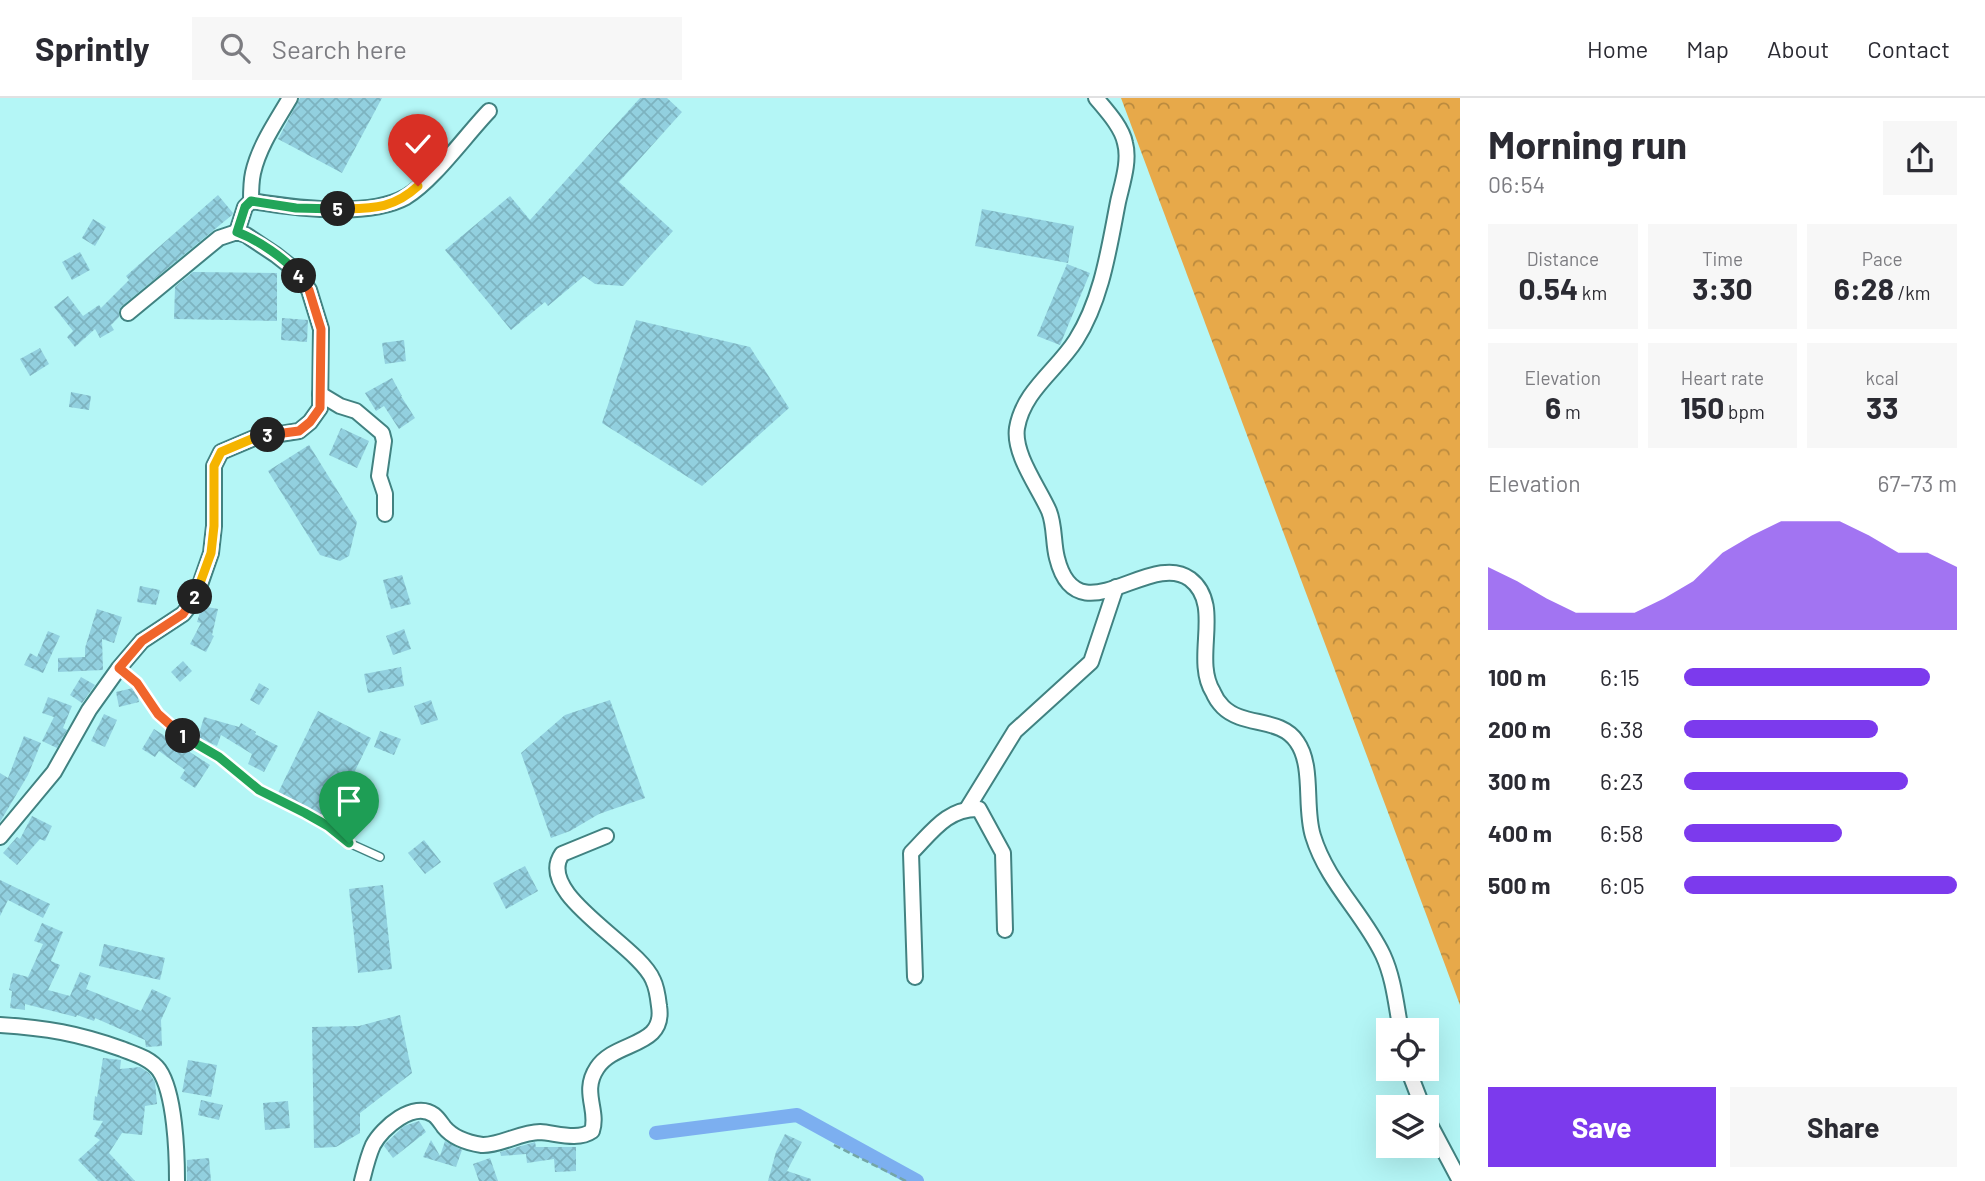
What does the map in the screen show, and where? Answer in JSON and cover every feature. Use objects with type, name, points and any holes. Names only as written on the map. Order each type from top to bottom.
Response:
[{"type":"street","points":[[237,232],[245,207],[251,201],[252,176],[256,163],[290,98]]},
{"type":"street","points":[[1096,98],[1125,141],[1124,177],[1108,253],[1089,314],[1065,356],[1026,400],[1020,412],[1016,433],[1022,457],[1050,513],[1060,567],[1069,583],[1081,592],[1096,593],[1173,572],[1187,576],[1198,586],[1206,601],[1206,675],[1210,688],[1224,708],[1237,716],[1286,731],[1297,741],[1303,754],[1307,779],[1308,814],[1312,835],[1323,864],[1383,955],[1394,986],[1399,1018]]},
{"type":"street","points":[[251,201],[296,208],[328,209],[379,208],[393,203],[408,195],[435,172],[489,111]]},
{"type":"street","points":[[0,837],[54,772],[89,710],[119,668],[142,641],[183,614],[195,599],[211,553],[214,466],[221,452],[254,438],[299,431],[320,408],[321,329],[309,290],[295,270],[246,236],[237,232],[219,238],[128,313]]},
{"type":"street","points":[[320,394],[340,406],[356,411],[382,433],[384,441],[379,476],[385,494],[385,514]]},
{"type":"street","points":[[967,809],[1015,731],[1090,662],[1116,587]]},
{"type":"street","points":[[915,977],[911,853],[948,816],[967,809],[979,809],[1003,853],[1005,930]]},
{"type":"street","points":[[362,1181],[372,1147],[378,1138],[390,1125],[417,1111],[434,1115],[457,1137],[485,1145],[528,1133],[583,1136],[592,1131],[594,1125],[590,1088],[597,1068],[611,1054],[652,1035],[660,1020],[657,990],[647,968],[583,911],[563,888],[557,875],[558,859],[562,854],[606,836]]},
{"type":"street","points":[[0,1025],[75,1033],[153,1064],[167,1090],[177,1144],[177,1181]]},
{"type":"street","points":[[1439,1141],[1460,1181]]},
{"type":"lane","points":[[119,668],[137,683],[158,714],[177,732],[219,757],[259,790],[328,826],[349,843],[380,857]]},
{"type":"path","points":[[834,1144],[906,1181]]},
{"type":"green space","points":[[1121,98],[1460,98],[1460,1005]]},
{"type":"building","points":[[300,98],[382,98],[342,173],[278,139]]},
{"type":"building","points":[[640,98],[667,98],[682,112],[619,182],[673,231],[623,286],[595,284],[584,276],[548,306],[545,302],[511,330],[445,250],[510,196],[530,220]]},
{"type":"building","points":[[218,195],[232,215],[122,306],[119,317],[111,325],[114,330],[100,338],[95,329],[75,347],[67,337],[73,331],[54,307],[68,296],[83,316],[99,305],[101,308],[129,280],[126,276]]},
{"type":"building","points":[[982,209],[1074,226],[1068,263],[975,246]]},
{"type":"building","points":[[93,219],[106,227],[95,246],[82,238]]},
{"type":"building","points":[[80,252],[90,270],[72,280],[62,262]]},
{"type":"building","points":[[1067,264],[1090,273],[1060,345],[1037,336]]},
{"type":"building","points":[[193,272],[277,273],[277,321],[174,319],[175,287]]},
{"type":"building","points":[[282,318],[308,320],[307,342],[281,340]]},
{"type":"building","points":[[636,320],[750,347],[789,408],[702,486],[602,423]]},
{"type":"building","points":[[404,340],[406,361],[385,364],[382,343]]},
{"type":"building","points":[[40,348],[49,364],[30,376],[20,359]]},
{"type":"building","points":[[392,378],[415,418],[399,429],[384,406],[376,411],[365,393]]},
{"type":"building","points":[[71,392],[91,396],[89,410],[69,407]]},
{"type":"building","points":[[341,428],[369,441],[357,468],[329,455]]},
{"type":"building","points":[[309,445],[357,522],[349,556],[340,561],[320,555],[268,471]]},
{"type":"building","points":[[402,575],[411,604],[391,609],[383,580]]},
{"type":"building","points":[[140,586],[160,590],[156,605],[137,602]]},
{"type":"building","points":[[202,606],[218,609],[212,635],[214,636],[206,652],[190,644],[201,623],[197,622]]},
{"type":"building","points":[[97,609],[122,617],[114,643],[102,639],[103,670],[58,672],[58,658],[85,657],[85,648]]},
{"type":"building","points":[[404,629],[411,649],[393,655],[386,636]]},
{"type":"building","points":[[48,631],[60,636],[43,673],[24,665],[30,653],[37,657]]},
{"type":"building","points":[[183,661],[192,671],[180,682],[171,672]]},
{"type":"building","points":[[401,667],[404,686],[368,693],[364,674]]},
{"type":"building","points":[[81,677],[95,685],[82,703],[70,695]]},
{"type":"building","points":[[259,683],[269,689],[259,705],[250,700]]},
{"type":"building","points":[[133,688],[139,702],[119,707],[116,692]]},
{"type":"building","points":[[48,697],[72,706],[63,728],[67,730],[57,748],[42,741],[54,717],[42,713]]},
{"type":"building","points":[[431,700],[438,720],[421,725],[414,706]]},
{"type":"building","points":[[610,700],[645,798],[599,814],[570,831],[551,838],[521,753],[565,715]]},
{"type":"building","points":[[318,711],[371,738],[331,820],[278,793]]},
{"type":"building","points":[[104,714],[117,720],[105,747],[91,741]]},
{"type":"building","points":[[204,717],[239,727],[241,723],[278,746],[264,772],[248,764],[252,754],[221,735],[217,746],[198,737]]},
{"type":"building","points":[[154,729],[210,765],[195,788],[180,778],[185,770],[159,751],[155,757],[142,749]]},
{"type":"building","points":[[380,731],[401,739],[394,755],[374,747]]},
{"type":"building","points":[[24,736],[41,743],[28,775],[0,822],[0,773],[8,778]]},
{"type":"building","points":[[32,816],[52,826],[45,841],[40,839],[17,865],[3,853],[17,837],[20,839]]},
{"type":"building","points":[[424,840],[441,862],[425,874],[408,853]]},
{"type":"building","points":[[525,866],[538,891],[506,909],[493,883]]},
{"type":"building","points":[[0,880],[50,904],[43,918],[8,900],[0,916]]},
{"type":"building","points":[[383,885],[392,969],[358,973],[349,889]]},
{"type":"building","points":[[42,923],[63,932],[51,961],[60,965],[48,990],[70,996],[80,972],[91,976],[86,989],[141,1011],[152,989],[171,998],[161,1020],[162,1046],[146,1047],[145,1040],[95,1018],[94,1021],[25,1004],[25,1010],[10,1008],[12,991],[9,990],[13,973],[28,977],[43,944],[34,941]]},
{"type":"building","points":[[104,944],[165,958],[160,980],[99,966]]},
{"type":"building","points":[[400,1015],[412,1073],[360,1113],[360,1133],[336,1147],[314,1148],[312,1027],[359,1026]]},
{"type":"building","points":[[103,1058],[121,1060],[120,1069],[140,1067],[149,1073],[155,1082],[157,1104],[145,1106],[142,1135],[122,1133],[109,1153],[135,1181],[98,1181],[78,1160],[100,1140],[94,1136],[103,1121],[93,1120]]},
{"type":"building","points":[[188,1060],[217,1065],[211,1097],[182,1092]]},
{"type":"building","points":[[201,1100],[223,1105],[219,1120],[198,1115]]},
{"type":"building","points":[[288,1101],[290,1128],[265,1130],[263,1103]]},
{"type":"building","points":[[419,1121],[426,1132],[393,1158],[385,1144],[404,1126]]},
{"type":"building","points":[[785,1134],[802,1142],[787,1171],[811,1181],[768,1181],[776,1152]]},
{"type":"building","points":[[431,1140],[440,1156],[445,1141],[462,1150],[456,1167],[423,1157]]},
{"type":"building","points":[[535,1142],[536,1147],[576,1147],[576,1171],[555,1172],[554,1159],[527,1163],[526,1154],[501,1156],[500,1152]]},
{"type":"building","points":[[209,1158],[211,1181],[187,1181],[187,1160]]},
{"type":"building","points":[[490,1158],[498,1181],[479,1181],[473,1164]]},
{"type":"waterway","points":[[656,1133],[797,1115],[917,1181]]},
{"type":"route","points":[[349,843],[328,826],[252,786],[219,757],[177,732],[158,714],[137,683],[119,668],[142,641],[183,614],[195,599],[211,553],[214,466],[221,452],[254,438],[299,431],[320,408],[321,329],[309,290],[295,270],[276,255],[237,232],[245,207],[251,201],[296,208],[379,208],[408,195],[418,186]]}]
